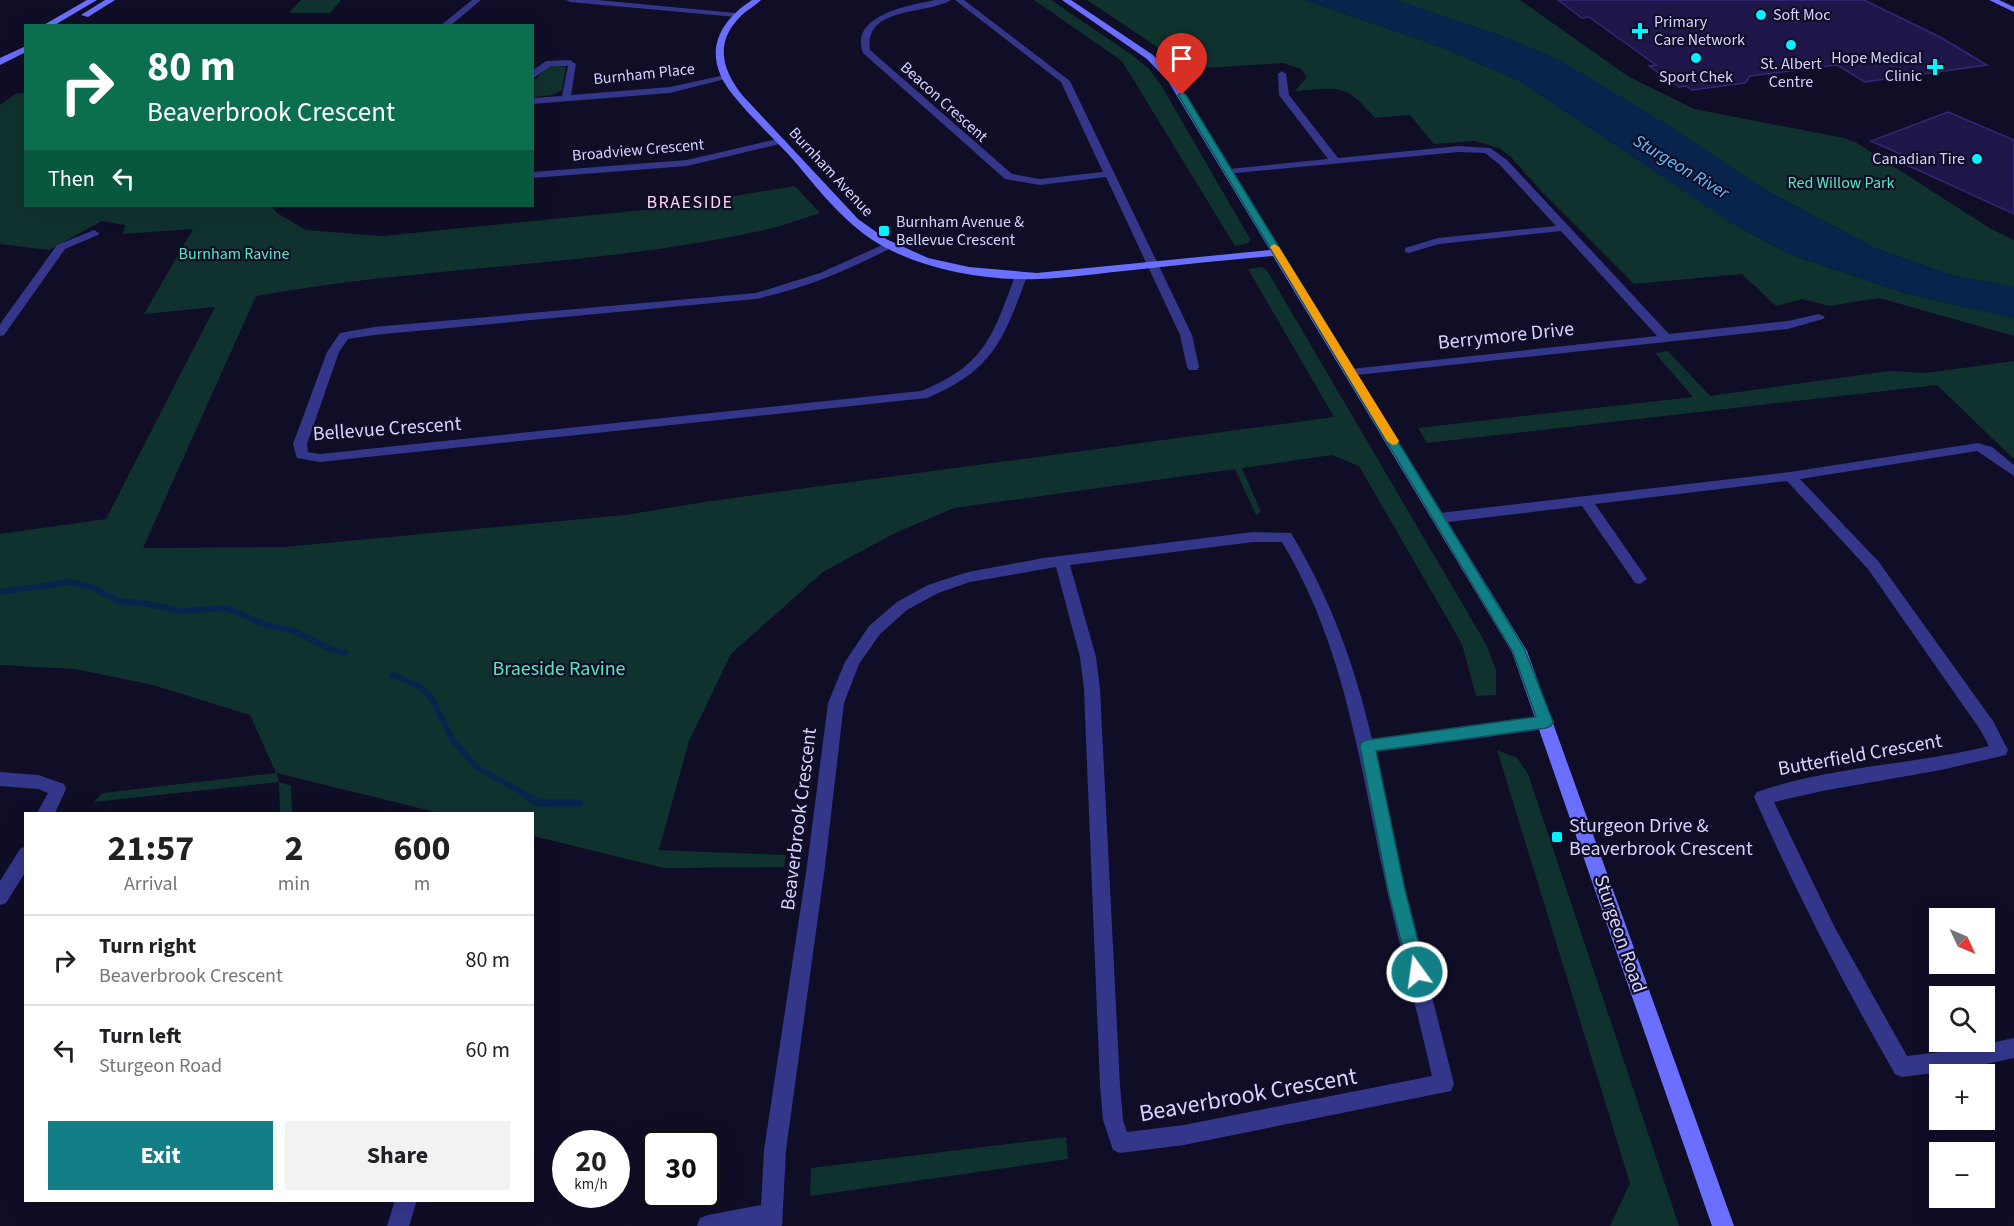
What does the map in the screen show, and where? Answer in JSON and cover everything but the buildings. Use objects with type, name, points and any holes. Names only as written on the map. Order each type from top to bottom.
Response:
[{"type":"main road","points":[[50,24],[93,0]]},
{"type":"main road","points":[[69,24],[111,0]]},
{"type":"main road","points":[[725,78],[719,65],[722,38],[736,15],[757,0]]},
{"type":"main road","name":"Sturgeon Road","points":[[1066,0],[1150,57],[1165,71],[1278,252],[1519,651],[1723,1226]]},
{"type":"main road","points":[[1993,0],[2014,10]]},
{"type":"main road","points":[[0,51],[24,38]]},
{"type":"main road","points":[[0,62],[24,49]]},
{"type":"main road","name":"Burnham Avenue","points":[[725,78],[854,221],[889,245],[918,257],[951,266],[1021,276],[1054,276],[1278,252]]},
{"type":"street","points":[[447,24],[477,0]]},
{"type":"street","points":[[570,0],[736,15]]},
{"type":"street","name":"Beacon Crescent","points":[[947,0],[902,10],[879,20],[866,33],[863,42],[866,51],[1009,177],[1040,182],[1110,174]]},
{"type":"street","points":[[959,0],[1065,81],[1155,265],[1186,335],[1193,367]]},
{"type":"street","name":"Burnham Place","points":[[534,74],[549,63],[570,63],[573,66],[566,97]]},
{"type":"street","points":[[1282,74],[1284,96],[1334,160]]},
{"type":"street","name":"Burnham Place","points":[[534,100],[670,90],[725,78]]},
{"type":"street","name":"Broadview Crescent","points":[[534,175],[687,163],[781,141]]},
{"type":"street","points":[[1229,172],[1459,149],[1487,150],[1503,162],[1666,338]]},
{"type":"street","points":[[1409,250],[1438,242],[1564,228]]},
{"type":"street","points":[[0,332],[61,247],[94,232]]},
{"type":"street","name":"Bellevue Crescent","points":[[889,245],[831,275],[795,287],[756,296],[374,331],[344,336],[333,352],[300,444],[303,455],[320,458],[923,396],[959,380],[983,360],[1003,322],[1021,276]]},
{"type":"street","name":"Berrymore Drive","points":[[1351,373],[1788,325],[1819,316]]},
{"type":"street","points":[[1440,518],[1790,476],[1978,447],[1987,450],[2014,472]]},
{"type":"street","name":"Butterfield Crescent","points":[[1790,476],[1873,565],[1987,726],[2000,750],[1971,758],[1799,786],[1762,796],[1780,836],[1876,1023],[1902,1067],[1958,1060],[2014,1048]]},
{"type":"street","points":[[1585,500],[1640,579]]},
{"type":"street","name":"Beaverbrook Crescent","points":[[770,1220],[776,1150],[816,866],[836,703],[849,666],[859,649],[885,620],[900,608],[935,588],[954,580],[993,570],[1062,561],[1252,537],[1286,537],[1305,563],[1332,630],[1367,746],[1396,890],[1444,1084],[1184,1135],[1120,1143],[1113,1120],[1110,1086],[1091,681],[1088,657],[1062,561]]},
{"type":"street","points":[[1367,746],[1546,722]]},
{"type":"street","points":[[0,779],[38,782],[58,789],[46,812]]},
{"type":"street","points":[[0,897],[24,857]]},
{"type":"street","points":[[398,1226],[405,1202]]},
{"type":"street","points":[[708,1226],[770,1220]]},
{"type":"green space","points":[[301,0],[341,0],[330,13],[289,13]]},
{"type":"green space","points":[[1034,0],[1051,0],[1149,69],[1161,85],[1250,239],[1249,243],[1235,246],[1122,61]]},
{"type":"green space","points":[[1087,0],[1305,0],[1443,48],[1519,81],[1733,224],[1789,254],[1907,294],[2014,318],[2014,336],[1879,298],[1829,306],[1802,299],[1776,306],[1742,274],[1634,284],[1542,192],[1511,157],[1499,148],[1475,141],[1434,144],[1410,115],[1375,118],[1356,98],[1340,90],[1295,91],[1307,77],[1301,69],[1284,63],[1185,69],[1166,53]]},
{"type":"green space","name":"Red Willow Park","points":[[1396,0],[1520,0],[1629,77],[1694,109],[1844,138],[1857,143],[1991,229],[2014,240],[2014,287],[1951,275],[1877,249],[1769,192],[1560,60],[1499,35]]},
{"type":"green space","points":[[554,65],[566,67],[562,90],[553,95],[534,97],[534,80]]},
{"type":"green space","name":"Braeside Ravine","points":[[17,93],[24,94],[24,207],[272,207],[277,213],[306,230],[382,236],[654,209],[795,186],[820,213],[788,224],[693,244],[569,260],[381,278],[256,296],[143,548],[284,547],[625,515],[711,501],[1334,417],[1248,269],[1262,267],[1268,272],[1486,644],[1496,670],[1496,695],[1476,696],[1462,644],[1359,466],[1332,455],[1242,468],[1261,512],[1256,515],[1235,469],[954,508],[893,534],[823,572],[731,654],[689,741],[659,850],[786,855],[784,867],[664,868],[534,836],[534,812],[435,812],[277,773],[279,782],[94,802],[102,793],[276,773],[250,715],[153,685],[75,669],[0,665],[0,534],[106,519],[215,307],[144,314],[193,229],[123,234],[125,225],[102,221],[49,250],[0,244],[0,105]]},
{"type":"green space","points":[[1668,351],[1710,396],[1889,371],[1926,373],[2014,361],[2014,459],[1937,385],[1427,443],[1418,428],[1693,397],[1655,353]]},
{"type":"green space","points":[[1497,750],[1517,758],[1528,774],[1679,1226],[1610,1226],[1630,1183]]},
{"type":"green space","points":[[279,782],[291,786],[292,812],[280,812]]},
{"type":"green space","points":[[1066,1137],[1068,1159],[810,1196],[811,1168]]},
{"type":"water","name":"Sturgeon River","points":[[1305,0],[1396,0],[1499,35],[1560,60],[1667,124],[1769,192],[1877,249],[1951,275],[2014,287],[2014,318],[1907,294],[1789,254],[1733,224],[1519,81],[1443,48]]},
{"type":"waterway","points":[[0,592],[70,582],[92,587],[118,601],[143,603],[180,611],[226,608],[269,626],[294,631],[330,649],[345,653]]},
{"type":"waterway","points":[[392,675],[417,685],[431,697],[452,739],[476,767],[532,798]]},
{"type":"waterway","points":[[529,797],[540,803],[579,803]]},
{"type":"slow traffic","points":[[1274,247],[1393,441]]},
{"type":"place","name":"Soft Moc","points":[[1761,15]]},
{"type":"place","name":"Primary Care Network","points":[[1640,31]]},
{"type":"place","name":"St. Albert Centre","points":[[1791,45]]},
{"type":"place","name":"Sport Chek","points":[[1696,58]]},
{"type":"place","name":"Hope Medical Clinic","points":[[1935,67]]},
{"type":"place","name":"Canadian Tire","points":[[1977,159]]},
{"type":"place","name":"Burnham Avenue & Bellevue Crescent","points":[[884,231]]},
{"type":"place","name":"Sturgeon Drive & Beaverbrook Crescent","points":[[1557,837]]},
{"type":"district","name":"BRAESIDE","points":[[690,202]]},
{"type":"route","points":[[1182,95],[1519,651],[1546,722],[1367,746],[1396,890],[1417,972]]},
{"type":"park label","name":"Burnham Ravine","points":[[234,254]]}]
